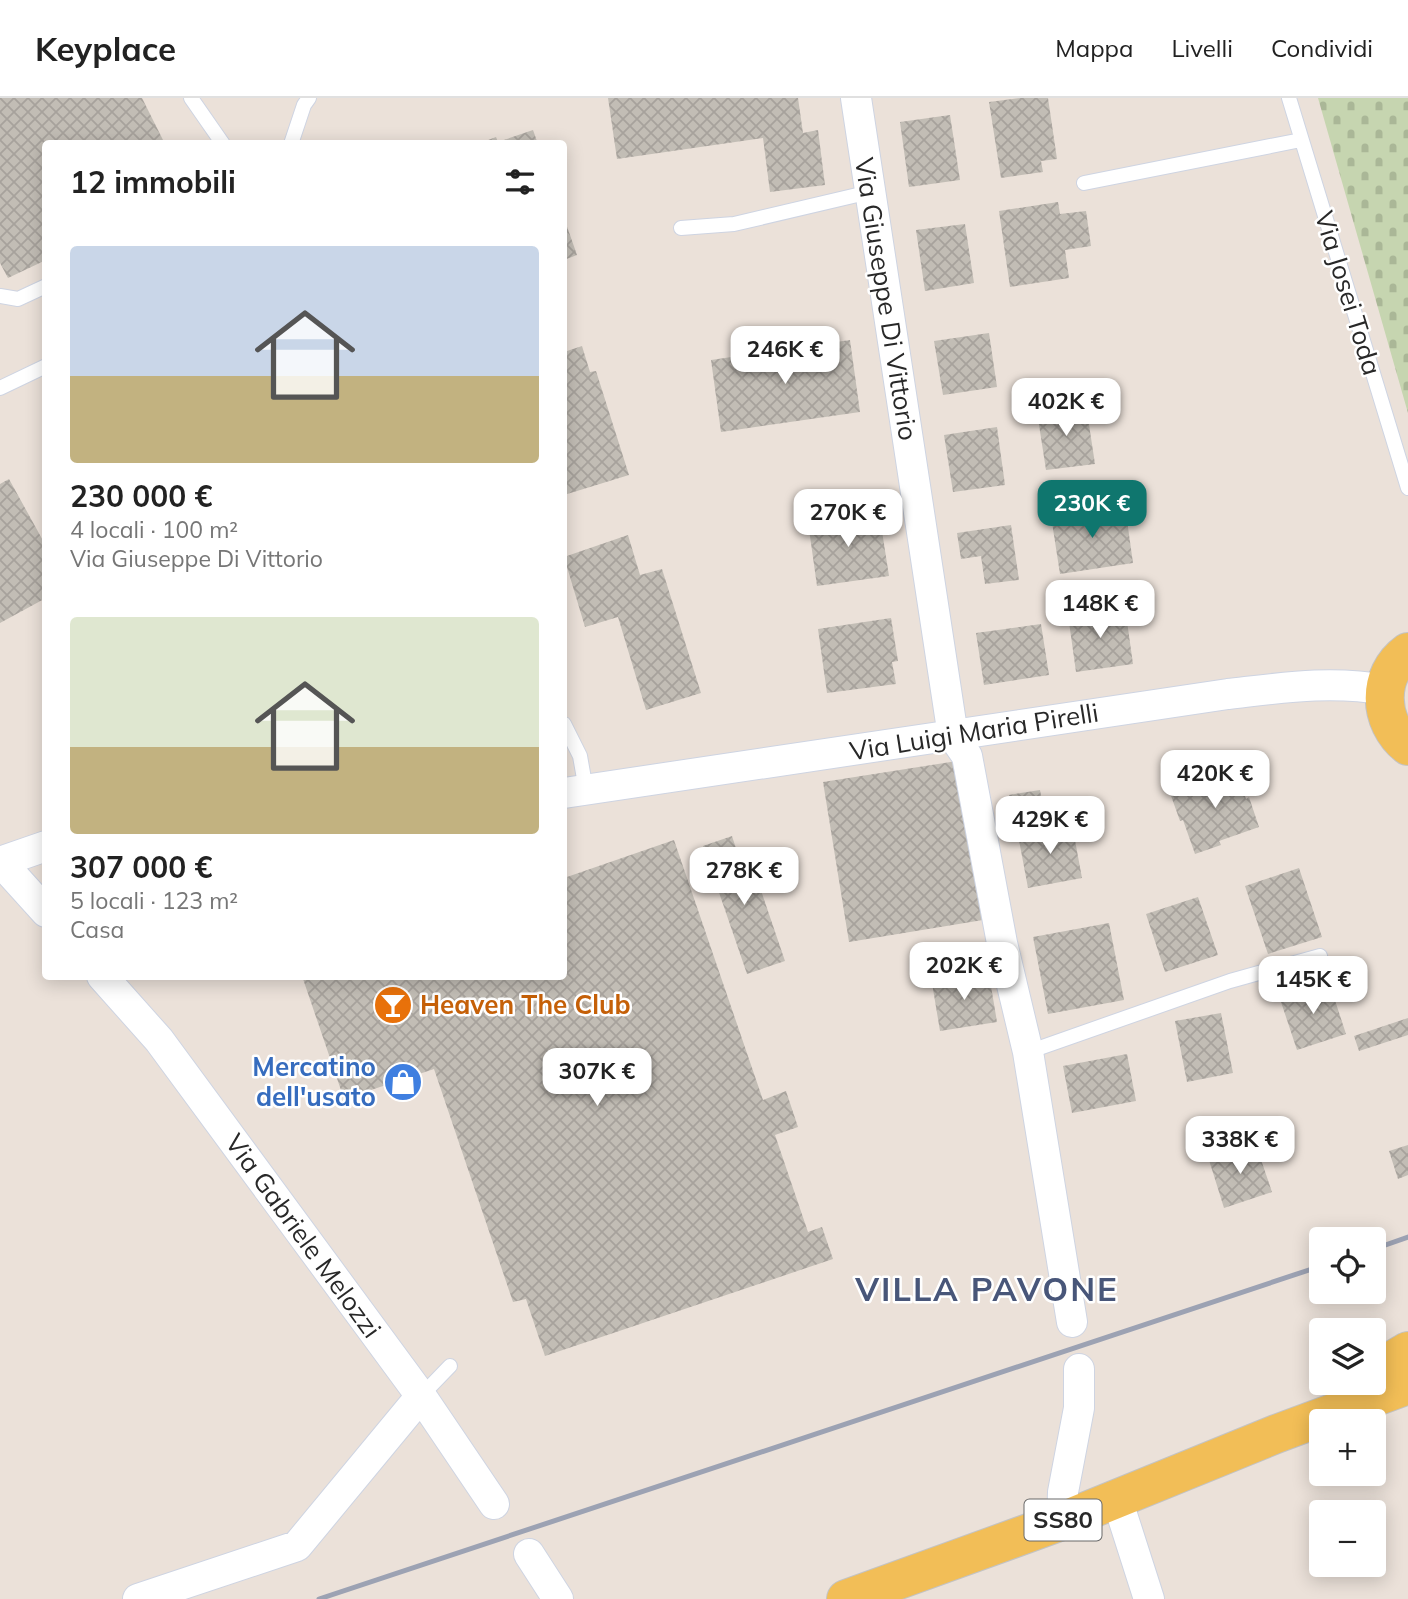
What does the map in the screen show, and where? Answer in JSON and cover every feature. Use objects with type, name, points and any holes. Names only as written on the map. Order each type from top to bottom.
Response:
[{"type":"main road","points":[[1408,652],[1394,665],[1385,690],[1385,713],[1396,734],[1408,746]]},
{"type":"main road","points":[[1386,1364],[1408,1351]]},
{"type":"main road","name":"SS80","points":[[846,1599],[1062,1521],[1276,1434],[1408,1385]]},
{"type":"main road","name":"SS80","points":[[1276,1434],[1335,1395]]},
{"type":"main road","points":[[1386,1417],[1408,1414]]},
{"type":"main road","name":"SS80","points":[[1276,1434],[1309,1429]]},
{"type":"street","name":"Via Giuseppe Di Vittorio","points":[[856,98],[953,736],[967,756],[1002,943],[1028,1052],[1072,1322]]},
{"type":"street","name":"Via Luigi Maria Pirelli","points":[[575,792],[1228,694],[1317,684],[1356,684],[1385,690]]},
{"type":"street","points":[[42,847],[0,862],[42,908]]},
{"type":"street","name":"Via Gabriele Melozzi","points":[[106,980],[159,1040],[421,1396],[495,1504]]},
{"type":"street","points":[[1062,1521],[1063,1492],[1079,1408],[1079,1368]]},
{"type":"street","points":[[138,1599],[297,1546],[421,1396]]},
{"type":"street","points":[[1117,1499],[1149,1599]]},
{"type":"street","points":[[529,1554],[558,1599]]},
{"type":"lane","points":[[191,98],[220,140]]},
{"type":"lane","points":[[292,140],[309,98]]},
{"type":"lane","name":"Via Josei Toda","points":[[1289,98],[1408,488]]},
{"type":"lane","points":[[1084,183],[1301,139]]},
{"type":"lane","points":[[681,228],[734,223],[870,192]]},
{"type":"lane","points":[[0,296],[18,299],[42,288]]},
{"type":"lane","points":[[0,388],[42,368]]},
{"type":"lane","points":[[567,730],[580,757],[575,792]]},
{"type":"lane","points":[[1028,1052],[1230,981],[1320,956]]},
{"type":"lane","points":[[421,1396],[450,1366]]},
{"type":"green space","points":[[1318,98],[1408,98],[1408,413]]},
{"type":"building","points":[[0,98],[142,98],[163,140],[42,140],[42,262],[8,278],[0,263]]},
{"type":"building","points":[[608,98],[798,98],[803,133],[818,130],[825,185],[770,192],[763,138],[617,159]]},
{"type":"building","points":[[1048,98],[1057,159],[1041,161],[1043,172],[1001,178],[989,102]]},
{"type":"building","points":[[950,115],[960,180],[909,187],[900,122]]},
{"type":"building","points":[[533,130],[537,140],[504,140]]},
{"type":"building","points":[[1058,202],[1060,214],[1086,211],[1091,246],[1065,250],[1069,278],[1010,287],[999,211]]},
{"type":"building","points":[[965,224],[974,283],[925,291],[916,230]]},
{"type":"building","points":[[567,227],[577,255],[567,259]]},
{"type":"building","points":[[989,333],[997,387],[943,395],[934,341]]},
{"type":"building","points":[[850,340],[860,412],[721,432],[711,360]]},
{"type":"building","points":[[582,346],[590,372],[596,371],[629,475],[567,494],[567,351]]},
{"type":"building","points":[[1086,405],[1095,464],[1046,470],[1037,412]]},
{"type":"building","points":[[997,427],[1005,485],[953,492],[944,435]]},
{"type":"building","points":[[9,479],[42,539],[42,600],[0,623],[0,484]]},
{"type":"building","points":[[1125,506],[1133,563],[1060,574],[1051,516]]},
{"type":"building","points":[[879,512],[889,576],[817,586],[808,522]]},
{"type":"building","points":[[1011,525],[1019,580],[985,584],[981,556],[961,559],[957,533]]},
{"type":"building","points":[[628,535],[640,575],[662,569],[701,693],[646,710],[618,617],[585,627],[567,567],[567,556]]},
{"type":"building","points":[[1125,607],[1133,664],[1076,672],[1068,615]]},
{"type":"building","points":[[891,618],[898,661],[892,662],[896,684],[827,693],[818,629]]},
{"type":"building","points":[[1041,624],[1049,675],[984,685],[976,633]]},
{"type":"building","points":[[957,761],[983,920],[849,942],[823,782]]},
{"type":"building","points":[[1235,766],[1259,827],[1219,841],[1221,845],[1195,854],[1170,793],[1210,779],[1209,775]]},
{"type":"building","points":[[1040,790],[1045,816],[1014,821],[1009,795]]},
{"type":"building","points":[[1072,824],[1082,878],[1028,888],[1018,835]]},
{"type":"building","points":[[732,836],[742,867],[752,864],[785,961],[747,974],[703,846]]},
{"type":"building","points":[[674,840],[763,1100],[786,1091],[798,1127],[775,1135],[808,1232],[822,1227],[833,1259],[545,1356],[526,1299],[513,1302],[434,1069],[344,1099],[303,980],[567,980],[567,877]]},
{"type":"building","points":[[1299,868],[1322,937],[1268,954],[1245,886]]},
{"type":"building","points":[[1198,897],[1218,955],[1165,972],[1146,914]]},
{"type":"building","points":[[1109,923],[1124,1000],[1048,1014],[1033,937]]},
{"type":"building","points":[[989,974],[997,1022],[940,1031],[932,983]]},
{"type":"building","points":[[1329,982],[1346,1034],[1297,1050],[1280,999]]},
{"type":"building","points":[[1221,1013],[1233,1073],[1187,1082],[1175,1021]]},
{"type":"building","points":[[1408,1018],[1408,1035],[1359,1051],[1354,1036]]},
{"type":"building","points":[[1127,1054],[1136,1101],[1072,1113],[1063,1066]]},
{"type":"building","points":[[1256,1145],[1272,1192],[1224,1208],[1209,1160]]},
{"type":"building","points":[[1408,1145],[1408,1175],[1398,1179],[1389,1151]]},
{"type":"railway","points":[[1386,1245],[1408,1237]]},
{"type":"railway","points":[[319,1599],[1309,1270]]},
{"type":"place","name":"Heaven The Club","points":[[393,1005]]},
{"type":"place","name":"Mercatino dell'usato","points":[[403,1082]]},
{"type":"district","name":"VILLA PAVONE","points":[[987,1289]]}]
